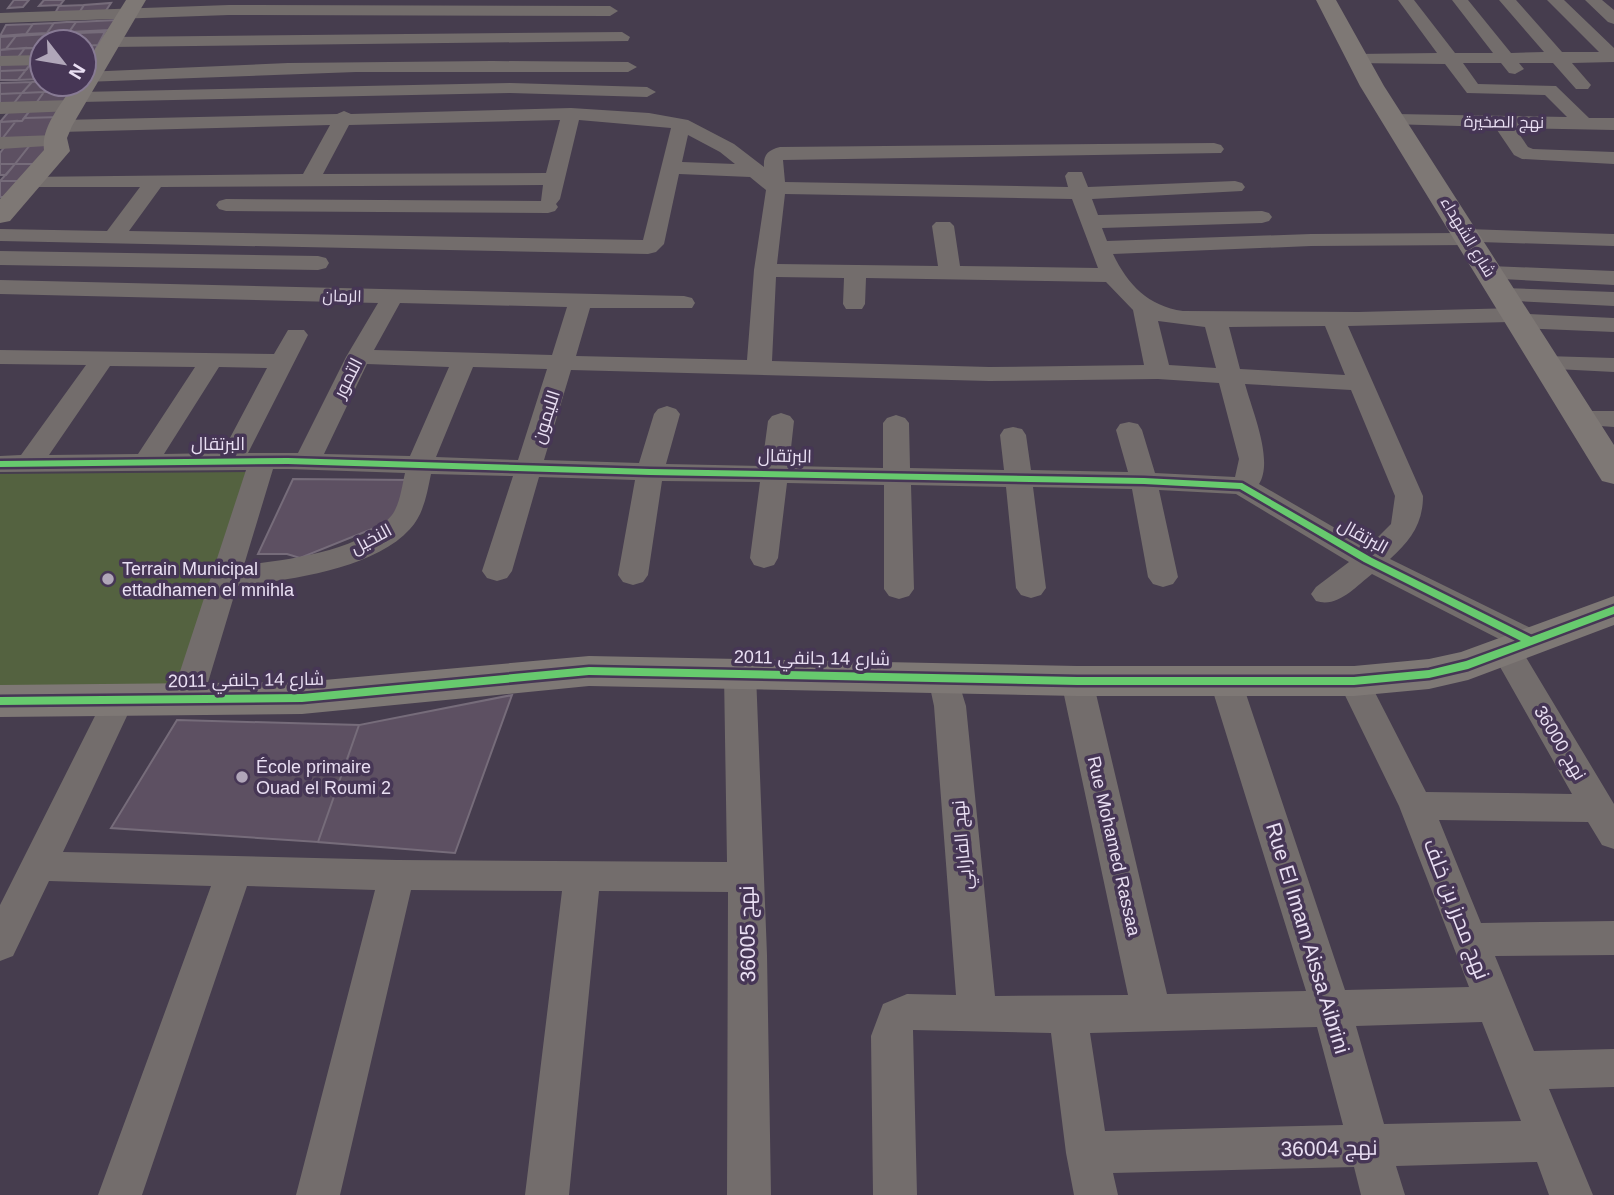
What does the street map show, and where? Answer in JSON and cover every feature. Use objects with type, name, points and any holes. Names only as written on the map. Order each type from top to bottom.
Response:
[{"type":"street","name":"شارع الشهداء","points":[[1326,0],[1356,59],[1614,473]]},
{"type":"street","points":[[1406,0],[1473,89]]},
{"type":"street","points":[[1460,0],[1529,89]]},
{"type":"street","points":[[1507,0],[1582,85]]},
{"type":"street","points":[[1555,0],[1614,57]]},
{"type":"street","points":[[1593,0],[1614,19]]},
{"type":"street","points":[[274,70],[319,5]]},
{"type":"street","points":[[0,108],[101,55],[319,5],[612,6],[614,37],[597,67]]},
{"type":"street","points":[[530,66],[554,6]]},
{"type":"street","points":[[0,18],[101,55],[183,71],[628,67]]},
{"type":"street","points":[[101,55],[294,39],[614,37]]},
{"type":"street","points":[[101,55],[343,90],[537,88],[647,92]]},
{"type":"street","points":[[0,215],[57,150],[57,134],[101,55]]},
{"type":"street","points":[[1589,57],[1606,74]]},
{"type":"street","points":[[1356,59],[1614,57]]},
{"type":"street","points":[[0,61],[28,60]]},
{"type":"street","points":[[309,182],[339,118],[343,90],[352,69]]},
{"type":"street","points":[[1480,121],[1458,90],[1529,89],[1554,92],[1584,124]]},
{"type":"street","points":[[0,142],[57,134],[339,118],[571,114],[681,124],[717,141],[776,188],[1080,193],[1235,187]]},
{"type":"street","points":[[530,244],[548,207],[571,114]]},
{"type":"street","name":"نهج الصخيرة","points":[[1395,120],[1614,124]]},
{"type":"street","points":[[1501,122],[1521,151],[1534,156],[1605,158],[1614,179]]},
{"type":"street","points":[[0,235],[649,247],[653,244],[681,124]]},
{"type":"street","points":[[1066,149],[1090,222],[1114,275],[1144,308],[1158,372]]},
{"type":"street","points":[[759,367],[765,270],[776,188],[773,159],[780,153],[1214,149]]},
{"type":"street","points":[[670,169],[757,171]]},
{"type":"street","points":[[30,181],[555,179]]},
{"type":"street","points":[[114,236],[154,181]]},
{"type":"street","points":[[226,205],[548,207]]},
{"type":"street","points":[[1090,222],[1262,217]]},
{"type":"street","points":[[943,226],[950,273]]},
{"type":"street","points":[[1101,248],[1468,237],[1614,240]]},
{"type":"street","points":[[275,262],[289,240]]},
{"type":"street","points":[[0,258],[318,263]]},
{"type":"street","points":[[765,270],[1114,275]]},
{"type":"street","points":[[854,304],[855,271]]},
{"type":"street","points":[[1508,301],[1614,278]]},
{"type":"street","name":"الرمان","points":[[0,287],[684,303]]},
{"type":"street","name":"التمور","points":[[307,461],[358,357],[392,298]]},
{"type":"street","points":[[1144,308],[1168,315],[1215,319],[1334,320],[1508,301],[1614,299]]},
{"type":"street","points":[[1508,301],[1614,325]]},
{"type":"street","name":"الليمون","points":[[497,571],[564,362],[580,302]]},
{"type":"street","points":[[1215,319],[1252,459],[1248,478],[1242,486]]},
{"type":"street","points":[[1326,594],[1395,538],[1404,525],[1409,496],[1334,320]]},
{"type":"street","points":[[231,461],[296,335]]},
{"type":"street","points":[[0,357],[282,360]]},
{"type":"street","points":[[358,357],[989,374],[1158,372],[1361,383]]},
{"type":"street","points":[[29,464],[103,359]]},
{"type":"street","points":[[146,462],[212,359]]},
{"type":"street","name":"النخيل","points":[[239,576],[318,564],[377,540],[400,524],[409,511],[420,465],[464,360]]},
{"type":"street","points":[[1545,363],[1614,365]]},
{"type":"street","points":[[633,575],[650,472],[667,414]]},
{"type":"street","points":[[1581,419],[1614,419]]},
{"type":"street","points":[[764,558],[781,421]]},
{"type":"street","points":[[896,423],[899,589]]},
{"type":"street","points":[[1129,430],[1144,481],[1163,577]]},
{"type":"street","points":[[1013,435],[1031,588]]},
{"type":"street","points":[[187,699],[239,576],[262,461]]},
{"type":"street","name":"البرتقال","points":[[0,464],[307,461],[650,472],[1144,481],[1242,486],[1518,646]]},
{"type":"street","name":"شارع 14 جانفي 2011","points":[[0,701],[350,695],[509,676],[589,671],[1077,681],[1354,681],[1429,674],[1468,665],[1614,610]]},
{"type":"street","name":"نهج 36000","points":[[1518,646],[1606,822]]},
{"type":"street","name":"نهج 36005","points":[[740,674],[746,877],[750,1195]]},
{"type":"street","name":"نهج الفارابي","points":[[944,678],[950,706],[977,1013]]},
{"type":"street","name":"Rue Mohamed Rassaa","points":[[1077,681],[1151,1011]]},
{"type":"street","name":"نهج محرز بن خلف","points":[[1354,681],[1416,806],[1571,1195]]},
{"type":"street","name":"Rue El Imam Aissa Aibrini","points":[[1226,682],[1331,1007],[1383,1195]]},
{"type":"street","points":[[0,944],[118,701]]},
{"type":"street","points":[[1416,806],[1606,822]]},
{"type":"street","points":[[38,866],[397,875],[746,877]]},
{"type":"street","points":[[120,1195],[234,872]]},
{"type":"street","points":[[318,1195],[397,875]]},
{"type":"street","points":[[547,1195],[582,877]]},
{"type":"street","points":[[1469,940],[1614,938]]},
{"type":"street","points":[[895,1195],[892,1026],[897,1017],[907,1012],[1068,1015],[1494,1004]]},
{"type":"street","points":[[1068,1015],[1098,1152],[1096,1195]]},
{"type":"street","points":[[1524,1072],[1614,1068]]},
{"type":"street","name":"نهج 36004","points":[[1098,1152],[1549,1141]]},
{"type":"green space","name":"Terrain Municipal ettadhamen el mnihla","points":[[253,472],[178,692],[0,685],[0,474]]},
{"type":"building","points":[[14,0],[29,0],[23,7],[8,8]]},
{"type":"building","points":[[44,0],[64,0],[60,5],[39,6]]},
{"type":"building","points":[[111,3],[105,12],[79,13],[84,5]]},
{"type":"building","points":[[84,5],[79,13],[54,15],[59,6]]},
{"type":"building","points":[[117,20],[110,30],[98,31],[98,28],[72,28],[76,22]]},
{"type":"building","points":[[76,22],[72,28],[50,28],[54,23]]},
{"type":"building","points":[[54,23],[50,28],[30,28],[33,24]]},
{"type":"building","points":[[33,24],[26,34],[0,36],[6,25]]},
{"type":"building","points":[[98,32],[105,32],[98,45]]},
{"type":"building","points":[[28,35],[28,48],[6,49],[16,36]]},
{"type":"building","points":[[16,36],[6,49],[0,50],[0,37]]},
{"type":"building","points":[[25,48],[28,48],[28,60],[16,60]]},
{"type":"building","points":[[25,48],[16,60],[0,61],[0,50]]},
{"type":"building","points":[[28,60],[28,68],[26,70],[0,71],[0,62]]},
{"type":"building","points":[[28,67],[28,80],[18,80]]},
{"type":"building","points":[[26,70],[18,80],[0,80],[0,71]]},
{"type":"building","points":[[28,82],[28,86],[22,93],[0,94],[0,83]]},
{"type":"building","points":[[22,93],[28,93],[28,98],[40,98],[34,106],[11,107]]},
{"type":"building","points":[[22,93],[11,107],[0,108],[0,94]]},
{"type":"building","points":[[40,98],[73,98],[71,103],[34,106]]},
{"type":"building","points":[[69,106],[61,117],[24,118],[32,108]]},
{"type":"building","points":[[32,108],[22,121],[0,122],[11,109]]},
{"type":"building","points":[[61,117],[46,137],[2,139],[16,121],[22,121],[24,118]]},
{"type":"building","points":[[16,121],[2,139],[0,139],[0,122]]},
{"type":"building","points":[[55,144],[38,164],[15,164],[30,145]]},
{"type":"building","points":[[6,145],[30,145],[15,164],[0,164],[0,153]]},
{"type":"building","points":[[0,164],[15,164],[6,175],[0,175]]},
{"type":"building","points":[[15,164],[38,164],[24,181],[0,181]]},
{"type":"building","points":[[0,181],[24,181],[11,197],[0,197]]},
{"type":"building","points":[[293,479],[412,480],[397,519],[300,558],[287,554],[258,554]]},
{"type":"building","points":[[512,695],[455,853],[318,842],[359,725]]},
{"type":"building","name":"École primaire Ouad el Roumi 2","points":[[177,720],[359,725],[318,842],[111,828]]},
{"type":"cycle path","points":[[0,464],[288,461],[650,472],[1144,481],[1242,486],[1368,560],[1530,641]]},
{"type":"cycle path","points":[[0,701],[302,698],[589,671],[1077,681],[1354,681],[1429,674],[1468,665],[1614,610]]},
{"type":"place","name":"Terrain Municipal ettadhamen el mnihla","points":[[108,579]]},
{"type":"place","name":"École primaire Ouad el Roumi 2","points":[[242,777]]}]
